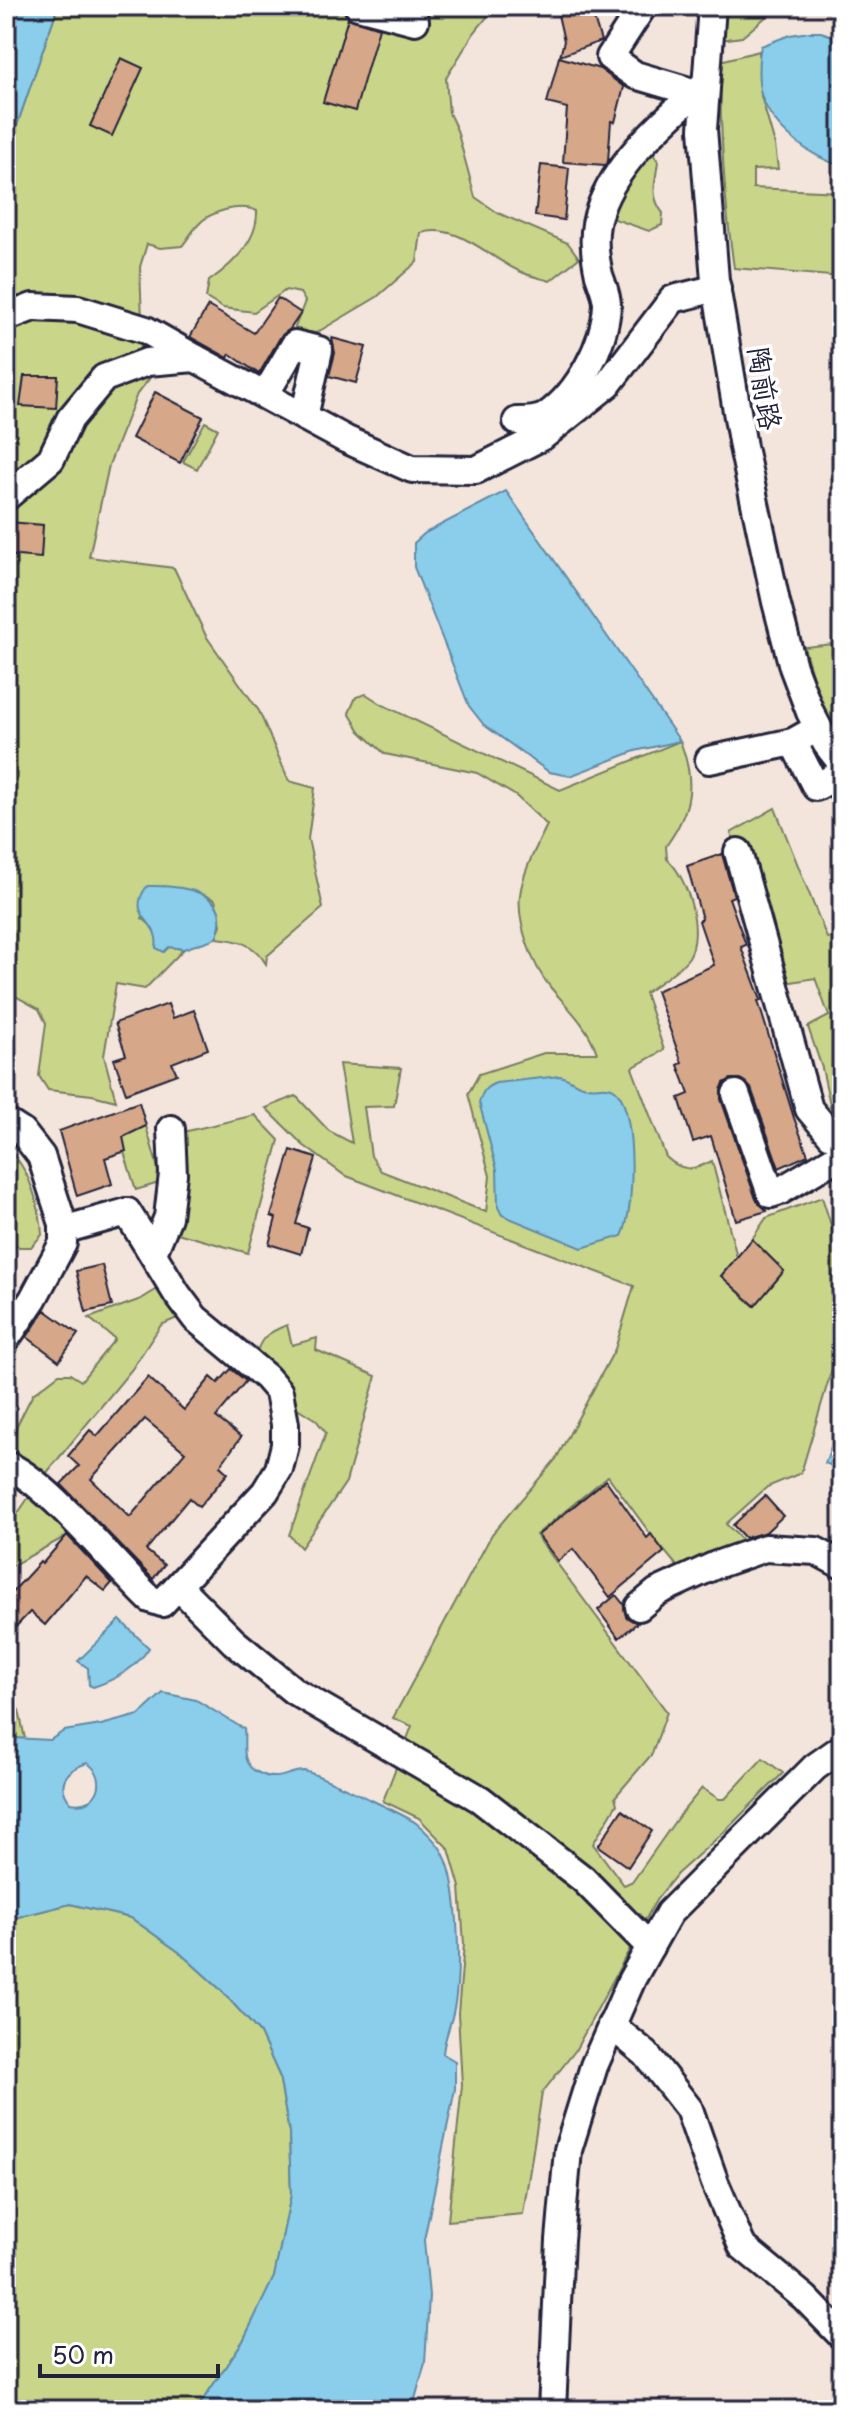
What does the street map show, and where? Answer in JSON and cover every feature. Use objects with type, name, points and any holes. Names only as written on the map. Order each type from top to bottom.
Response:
[{"type":"street","points":[[358,6],[415,21]]},
{"type":"street","points":[[643,6],[610,57],[635,75],[701,88]]},
{"type":"street","name":"陶前路","points":[[712,6],[701,88],[703,129],[717,288],[743,447],[793,667],[818,728],[842,764]]},
{"type":"street","points":[[7,317],[33,307],[78,309],[146,330],[345,439],[412,469],[476,470],[545,417],[583,375],[601,335],[607,303],[593,235],[601,206],[624,166],[701,88]]},
{"type":"street","points":[[532,426],[608,384],[673,299],[717,288]]},
{"type":"street","points":[[265,395],[295,344],[319,350],[304,417]]},
{"type":"street","points":[[6,497],[51,459],[70,419],[104,378],[147,362],[195,358]]},
{"type":"street","points":[[709,760],[793,742],[818,728]]},
{"type":"street","points":[[793,742],[816,787],[842,773]]},
{"type":"street","points":[[738,852],[809,1109],[831,1135],[842,1140]]},
{"type":"street","points":[[736,1094],[771,1194],[842,1154]]},
{"type":"street","points":[[6,1122],[23,1133],[41,1156],[63,1230],[63,1243],[33,1299],[6,1339]]},
{"type":"street","points":[[153,1253],[168,1217],[173,1174],[171,1129]]},
{"type":"street","points":[[6,1465],[16,1469],[52,1499],[150,1599],[162,1603],[265,1492],[279,1469],[285,1445],[279,1392],[266,1377],[195,1318],[127,1212],[63,1230]]},
{"type":"street","points":[[639,1607],[657,1592],[716,1565],[765,1548],[816,1551],[842,1565]]},
{"type":"street","points":[[178,1586],[234,1642],[294,1691],[480,1799],[583,1879],[650,1947]]},
{"type":"street","points":[[552,2410],[560,2240],[568,2150],[594,2066],[611,2025],[669,1913],[815,1767],[842,1748]]},
{"type":"street","points":[[611,2025],[646,2054],[689,2109],[715,2183],[742,2246],[805,2298],[842,2336]]},
{"type":"green space","points":[[58,6],[496,6],[474,33],[446,78],[449,113],[457,130],[475,197],[498,213],[568,243],[579,258],[550,281],[507,265],[460,236],[434,231],[421,233],[417,262],[377,297],[316,333],[294,330],[305,301],[300,293],[286,290],[254,312],[223,308],[206,298],[209,281],[235,260],[248,242],[257,211],[234,208],[210,216],[196,227],[182,246],[160,248],[147,244],[140,267],[142,320],[170,353],[137,394],[109,465],[89,557],[174,568],[206,636],[259,711],[289,781],[315,788],[308,839],[323,908],[267,956],[266,964],[256,951],[245,944],[216,938],[221,925],[215,900],[202,894],[163,886],[142,918],[153,927],[157,939],[169,947],[184,949],[145,989],[116,984],[104,1056],[116,1101],[48,1090],[39,1076],[46,1023],[39,1009],[6,991],[6,157]]},
{"type":"green space","points":[[720,6],[779,6],[742,37],[720,40]]},
{"type":"green space","points":[[759,51],[761,96],[775,145],[778,169],[753,170],[753,188],[842,192],[842,277],[734,268],[723,165],[720,61]]},
{"type":"green space","points":[[650,149],[658,161],[655,194],[663,213],[662,225],[649,231],[612,218],[606,221],[606,213]]},
{"type":"green space","points":[[205,422],[218,429],[197,469],[183,462]]},
{"type":"green space","points":[[842,643],[842,738],[823,706],[804,647]]},
{"type":"green space","points":[[366,694],[560,790],[680,741],[688,770],[689,795],[681,820],[666,846],[667,859],[675,867],[687,891],[695,934],[689,957],[645,993],[664,1050],[632,1068],[666,1157],[688,1168],[712,1161],[737,1257],[721,1276],[754,1306],[784,1271],[752,1239],[766,1218],[822,1197],[842,1252],[842,1335],[801,1473],[767,1487],[726,1524],[747,1545],[682,1572],[608,1476],[536,1535],[667,1712],[652,1754],[615,1797],[617,1804],[593,1844],[624,1885],[633,1881],[702,1788],[719,1799],[725,1799],[763,1758],[783,1773],[677,1874],[656,1900],[575,2051],[542,2093],[523,2214],[448,2221],[462,2085],[458,2013],[464,1944],[460,1887],[449,1849],[419,1818],[383,1801],[412,1726],[393,1718],[492,1534],[556,1459],[615,1349],[634,1286],[344,1175],[303,1145],[266,1108],[296,1096],[329,1131],[352,1143],[339,1064],[401,1068],[394,1106],[364,1107],[371,1156],[381,1171],[486,1212],[490,1176],[468,1094],[479,1074],[544,1053],[597,1053],[583,1026],[544,979],[523,931],[520,895],[524,877],[547,825],[516,796],[477,773],[385,754],[360,731],[349,713],[356,697]]},
{"type":"green space","points":[[775,808],[827,938],[842,936],[842,1131],[834,1123],[822,1068],[808,1027],[829,1016],[815,978],[779,984],[731,833]]},
{"type":"green space","points":[[255,1115],[279,1140],[248,1253],[170,1231],[183,1132]]},
{"type":"green space","points":[[146,1126],[162,1182],[136,1190],[124,1152],[123,1137]]},
{"type":"green space","points":[[6,1148],[27,1175],[36,1200],[42,1235],[31,1247],[19,1247],[6,1240]]},
{"type":"green space","points":[[164,1285],[184,1315],[161,1325],[132,1369],[40,1481],[10,1454],[17,1425],[33,1394],[59,1374],[70,1374],[81,1381],[115,1339],[89,1318],[141,1299]]},
{"type":"green space","points":[[287,1325],[292,1345],[317,1338],[316,1350],[376,1376],[346,1482],[301,1548],[289,1535],[326,1433],[316,1420],[291,1404],[256,1358],[259,1345],[266,1337]]},
{"type":"green space","points":[[33,1491],[74,1532],[6,1569],[6,1520],[18,1513]]},
{"type":"green space","points":[[6,1699],[19,1710],[25,1739],[14,1738],[6,1743]]},
{"type":"green space","points":[[70,1904],[131,1918],[179,1952],[221,1990],[260,2033],[279,2075],[289,2132],[291,2195],[274,2278],[243,2341],[196,2410],[6,2410],[6,1920]]},
{"type":"water","points":[[6,6],[58,6],[6,157]]},
{"type":"water","points":[[821,32],[842,39],[842,166],[806,149],[784,131],[767,109],[760,92],[758,72],[761,46],[790,35]]},
{"type":"water","points":[[506,491],[680,741],[635,751],[570,776],[549,772],[484,725],[469,706],[414,567],[414,543],[425,533]]},
{"type":"water","points":[[147,886],[189,890],[212,901],[218,910],[220,922],[216,938],[184,949],[169,947],[164,952],[156,948],[156,938],[139,905]]},
{"type":"water","points":[[560,1076],[588,1087],[614,1089],[624,1104],[631,1141],[631,1186],[622,1236],[582,1248],[502,1215],[498,1207],[497,1170],[479,1102],[485,1090],[496,1083]]},
{"type":"water","points":[[842,1418],[842,1470],[825,1463]]},
{"type":"water","points":[[120,1620],[149,1648],[138,1662],[124,1672],[93,1687],[89,1685],[88,1668],[78,1661]]},
{"type":"water","points":[[163,1693],[196,1700],[244,1729],[244,1752],[251,1768],[257,1772],[277,1777],[304,1771],[341,1786],[416,1823],[444,1855],[456,1909],[458,1956],[456,1998],[443,2054],[455,2061],[455,2089],[424,2240],[429,2296],[425,2363],[412,2410],[196,2410],[243,2341],[274,2277],[291,2195],[289,2132],[279,2075],[260,2033],[221,1990],[179,1952],[131,1918],[70,1904],[6,1920],[6,1743],[14,1738],[50,1740],[64,1731],[139,1715]],"holes":[[[87,1763],[94,1769],[99,1783],[94,1797],[80,1804],[71,1803],[64,1790],[65,1778]]]},
{"type":"building","points":[[556,6],[590,6],[601,41],[560,56],[564,41]]},
{"type":"building","points":[[348,18],[379,28],[355,111],[323,102]]},
{"type":"building","points":[[559,57],[600,69],[624,87],[615,122],[611,121],[608,161],[605,165],[563,162],[567,108],[547,103]]},
{"type":"building","points":[[121,58],[143,68],[112,136],[90,126]]},
{"type":"building","points":[[541,165],[569,168],[564,220],[535,216]]},
{"type":"building","points":[[278,298],[301,313],[281,336],[259,374],[230,354],[228,358],[190,337],[208,306],[254,333]]},
{"type":"building","points":[[332,338],[366,347],[356,383],[329,376],[335,353]]},
{"type":"building","points":[[24,376],[58,376],[56,408],[20,406]]},
{"type":"building","points":[[155,392],[203,417],[180,463],[132,438]]},
{"type":"building","points":[[9,522],[43,525],[41,558],[6,555]]},
{"type":"building","points":[[722,854],[734,896],[729,898],[746,945],[741,947],[761,1000],[758,1001],[808,1155],[779,1168],[751,1088],[740,1079],[724,1083],[721,1099],[756,1199],[767,1211],[736,1220],[711,1136],[693,1142],[679,1098],[689,1094],[678,1065],[682,1063],[656,991],[714,965],[699,921],[702,919],[687,866]]},
{"type":"building","points":[[168,1004],[173,1018],[194,1010],[208,1049],[172,1063],[177,1074],[126,1093],[114,1059],[126,1055],[115,1023]]},
{"type":"building","points":[[139,1102],[146,1126],[123,1137],[126,1151],[105,1158],[112,1184],[77,1196],[59,1131]]},
{"type":"building","points":[[291,1150],[316,1158],[296,1224],[308,1228],[301,1254],[269,1244],[276,1218],[271,1216]]},
{"type":"building","points":[[752,1239],[784,1271],[755,1306],[721,1276]]},
{"type":"building","points":[[102,1265],[112,1306],[86,1312],[76,1271]]},
{"type":"building","points":[[45,1310],[78,1334],[59,1361],[27,1337]]},
{"type":"building","points":[[231,1369],[246,1381],[216,1417],[241,1437],[220,1466],[228,1473],[199,1507],[189,1498],[146,1550],[164,1565],[153,1579],[61,1484],[79,1466],[68,1456],[90,1430],[97,1436],[148,1377],[184,1410],[211,1377],[218,1383]],"holes":[[[145,1419],[185,1452],[130,1517],[91,1479]]]},
{"type":"building","points":[[606,1480],[647,1538],[651,1534],[664,1552],[610,1597],[573,1549],[558,1561],[538,1535]]},
{"type":"building","points":[[765,1496],[783,1516],[766,1532],[745,1538],[733,1525]]},
{"type":"building","points":[[67,1535],[112,1583],[105,1591],[86,1576],[45,1625],[30,1612],[6,1637],[6,1599]]},
{"type":"building","points":[[616,1595],[624,1605],[626,1617],[637,1623],[619,1638],[598,1610]]},
{"type":"building","points":[[622,1810],[652,1831],[628,1867],[598,1846]]}]
